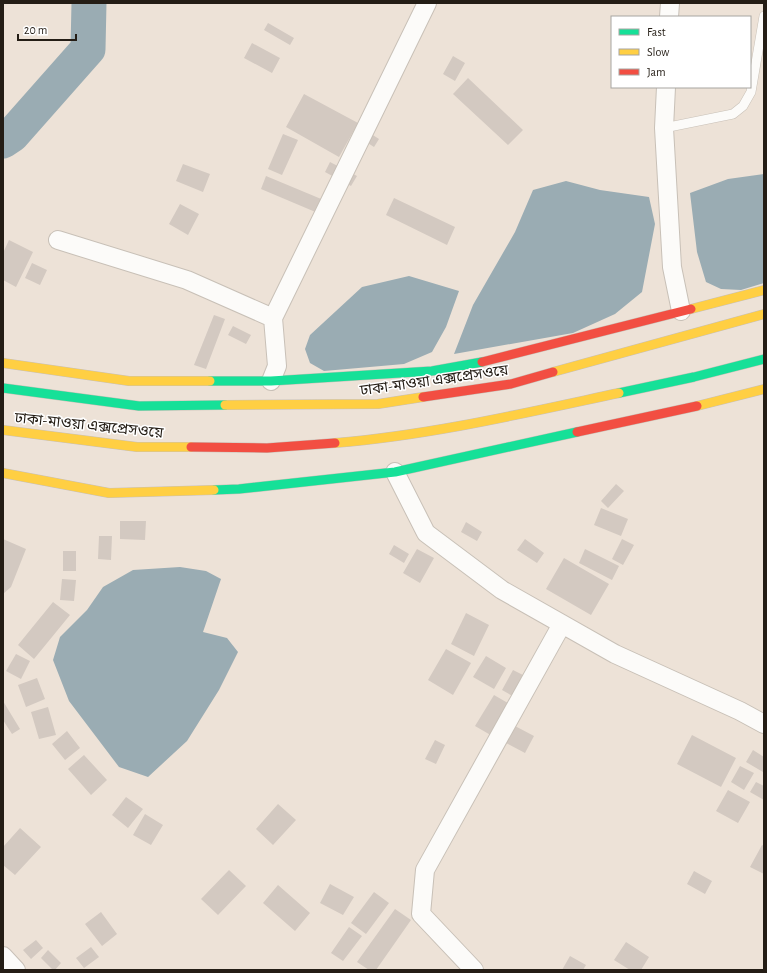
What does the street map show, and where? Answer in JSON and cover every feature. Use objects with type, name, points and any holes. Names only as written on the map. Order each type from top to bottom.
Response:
[{"type":"main road","points":[[3,363],[129,381],[271,381],[432,371],[485,362],[764,290]]},
{"type":"main road","name":"ঢাকা-মাওয়া এক্সপ্রেসওয়ে","points":[[3,388],[139,406],[378,404],[511,384],[764,314]]},
{"type":"main road","name":"ঢাকা-মাওয়া এক্সপ্রেসওয়ে","points":[[3,430],[137,447],[267,448],[379,439],[519,414],[694,377],[764,359]]},
{"type":"main road","points":[[3,473],[110,493],[239,489],[396,472],[723,400],[764,389]]},
{"type":"street","points":[[271,381],[277,366],[273,318],[299,268],[427,3]]},
{"type":"street","points":[[669,16],[670,3]]},
{"type":"street","points":[[666,88],[664,128],[672,267],[681,311]]},
{"type":"street","points":[[58,240],[187,280],[273,318]]},
{"type":"street","points":[[396,472],[426,533],[502,590],[614,654],[740,711],[764,724]]},
{"type":"street","points":[[474,970],[421,914],[425,870],[562,624]]},
{"type":"street","points":[[3,956],[16,970]]},
{"type":"lane","points":[[664,128],[733,114],[744,106],[751,92],[764,16]]},
{"type":"shaded area","points":[[764,174],[764,283],[741,290],[721,289],[706,282],[697,252],[690,193],[728,179]]},
{"type":"shaded area","points":[[566,181],[600,190],[649,197],[655,224],[642,292],[615,314],[573,333],[454,354],[473,305],[515,232],[533,190]]},
{"type":"shaded area","points":[[409,276],[459,291],[446,327],[432,352],[404,364],[324,371],[310,363],[305,349],[310,335],[362,287]]},
{"type":"shaded area","points":[[180,567],[206,571],[221,579],[203,632],[227,638],[238,652],[219,690],[187,741],[148,777],[119,767],[69,701],[53,660],[60,637],[87,610],[103,587],[133,570]]},
{"type":"building","points":[[268,23],[294,38],[290,45],[264,30]]},
{"type":"building","points":[[252,43],[280,58],[272,73],[244,58]]},
{"type":"building","points":[[453,56],[465,63],[455,81],[443,74]]},
{"type":"building","points":[[468,78],[523,130],[508,145],[453,94]]},
{"type":"building","points":[[304,94],[358,123],[339,157],[286,127]]},
{"type":"building","points":[[365,130],[379,139],[374,147],[360,138]]},
{"type":"building","points":[[283,134],[298,140],[282,175],[268,169]]},
{"type":"building","points":[[330,162],[357,176],[351,186],[325,172]]},
{"type":"building","points":[[183,164],[210,174],[203,192],[176,181]]},
{"type":"building","points":[[266,176],[338,206],[332,219],[261,189]]},
{"type":"building","points":[[394,198],[455,227],[447,245],[386,215]]},
{"type":"building","points":[[180,204],[199,214],[188,235],[169,224]]},
{"type":"building","points":[[9,240],[33,252],[16,287],[3,280],[3,253]]},
{"type":"building","points":[[32,263],[47,270],[40,285],[25,278]]},
{"type":"building","points":[[214,315],[225,319],[206,369],[194,365]]},
{"type":"building","points":[[233,326],[251,335],[246,344],[228,335]]},
{"type":"building","points":[[616,484],[624,491],[608,508],[601,501]]},
{"type":"building","points":[[601,508],[628,519],[621,536],[594,525]]},
{"type":"building","points":[[120,521],[146,521],[145,540],[120,539]]},
{"type":"building","points":[[466,522],[482,532],[477,541],[461,532]]},
{"type":"building","points":[[99,536],[112,536],[111,560],[98,559]]},
{"type":"building","points":[[3,539],[26,549],[11,587],[3,594]]},
{"type":"building","points":[[525,539],[544,553],[537,563],[517,550]]},
{"type":"building","points":[[622,539],[634,545],[623,565],[612,559]]},
{"type":"building","points":[[394,545],[409,554],[404,563],[389,554]]},
{"type":"building","points":[[417,549],[434,558],[420,583],[403,573]]},
{"type":"building","points":[[585,549],[619,566],[612,580],[579,563]]},
{"type":"building","points":[[63,551],[76,551],[76,571],[63,571]]},
{"type":"building","points":[[564,558],[609,584],[591,615],[546,589]]},
{"type":"building","points":[[62,579],[76,580],[74,601],[60,600]]},
{"type":"building","points":[[53,602],[70,615],[34,659],[18,645]]},
{"type":"building","points":[[466,613],[489,625],[474,656],[451,644]]},
{"type":"building","points":[[446,649],[471,663],[453,695],[428,680]]},
{"type":"building","points":[[16,654],[30,661],[21,679],[6,671]]},
{"type":"building","points":[[486,656],[506,668],[494,689],[473,677]]},
{"type":"building","points":[[513,670],[527,677],[516,698],[502,690]]},
{"type":"building","points":[[37,678],[45,699],[26,707],[18,685]]},
{"type":"building","points":[[494,695],[513,706],[494,737],[475,726]]},
{"type":"building","points":[[3,701],[20,729],[12,734],[3,720]]},
{"type":"building","points":[[48,707],[56,735],[39,739],[31,712]]},
{"type":"building","points":[[515,726],[534,736],[525,753],[506,743]]},
{"type":"building","points":[[67,731],[80,748],[65,760],[52,744]]},
{"type":"building","points":[[692,735],[736,758],[721,787],[677,764]]},
{"type":"building","points":[[435,740],[445,745],[436,764],[425,759]]},
{"type":"building","points":[[753,750],[764,757],[763,772],[746,762]]},
{"type":"building","points":[[84,755],[107,780],[91,795],[68,769]]},
{"type":"building","points":[[740,766],[754,773],[744,790],[731,782]]},
{"type":"building","points":[[756,782],[764,786],[764,800],[750,792]]},
{"type":"building","points":[[728,790],[750,802],[738,823],[716,811]]},
{"type":"building","points":[[126,797],[143,809],[128,828],[112,815]]},
{"type":"building","points":[[278,804],[296,820],[273,845],[256,829]]},
{"type":"building","points":[[145,814],[163,825],[151,845],[133,835]]},
{"type":"building","points":[[20,828],[41,847],[15,875],[3,865],[3,847]]},
{"type":"building","points":[[762,845],[764,846],[764,874],[750,867]]},
{"type":"building","points":[[229,870],[246,886],[218,915],[201,899]]},
{"type":"building","points":[[694,871],[712,881],[705,894],[687,884]]},
{"type":"building","points":[[330,884],[354,897],[343,915],[320,903]]},
{"type":"building","points":[[278,885],[310,913],[295,931],[263,903]]},
{"type":"building","points":[[374,892],[389,903],[366,934],[351,923]]},
{"type":"building","points":[[395,909],[411,920],[376,970],[369,970],[357,962]]},
{"type":"building","points":[[101,912],[117,934],[102,946],[85,924]]},
{"type":"building","points":[[349,927],[362,936],[343,961],[331,953]]},
{"type":"building","points":[[36,940],[43,948],[31,959],[23,950]]},
{"type":"building","points":[[626,942],[649,957],[641,970],[630,970],[614,960]]},
{"type":"building","points":[[91,947],[99,957],[84,968],[76,958]]},
{"type":"building","points":[[48,950],[61,963],[55,970],[53,970],[41,958]]},
{"type":"building","points":[[570,956],[586,965],[583,970],[562,970]]},
{"type":"waterway","points":[[3,141],[12,135],[88,49],[89,3]]},
{"type":"traffic: fast","points":[[619,393],[694,377],[764,359]]},
{"type":"traffic: fast","points":[[210,381],[271,381],[432,371],[482,362]]},
{"type":"traffic: fast","points":[[3,388],[139,406],[225,405]]},
{"type":"traffic: fast","points":[[214,490],[239,489],[395,472],[577,432]]},
{"type":"traffic: slow","points":[[691,309],[764,290]]},
{"type":"traffic: slow","points":[[553,372],[764,314]]},
{"type":"traffic: slow","points":[[3,363],[129,381],[210,381]]},
{"type":"traffic: slow","points":[[697,406],[764,389]]},
{"type":"traffic: slow","points":[[335,443],[407,435],[442,429],[513,416],[619,393]]},
{"type":"traffic: slow","points":[[225,405],[378,404],[423,397]]},
{"type":"traffic: slow","points":[[3,430],[137,447],[191,447]]},
{"type":"traffic: slow","points":[[3,473],[109,493],[214,490]]},
{"type":"traffic: jam","points":[[482,362],[691,309]]},
{"type":"traffic: jam","points":[[423,397],[511,384],[553,372]]},
{"type":"traffic: jam","points":[[577,432],[697,406]]},
{"type":"traffic: jam","points":[[191,447],[267,448],[335,443]]}]
